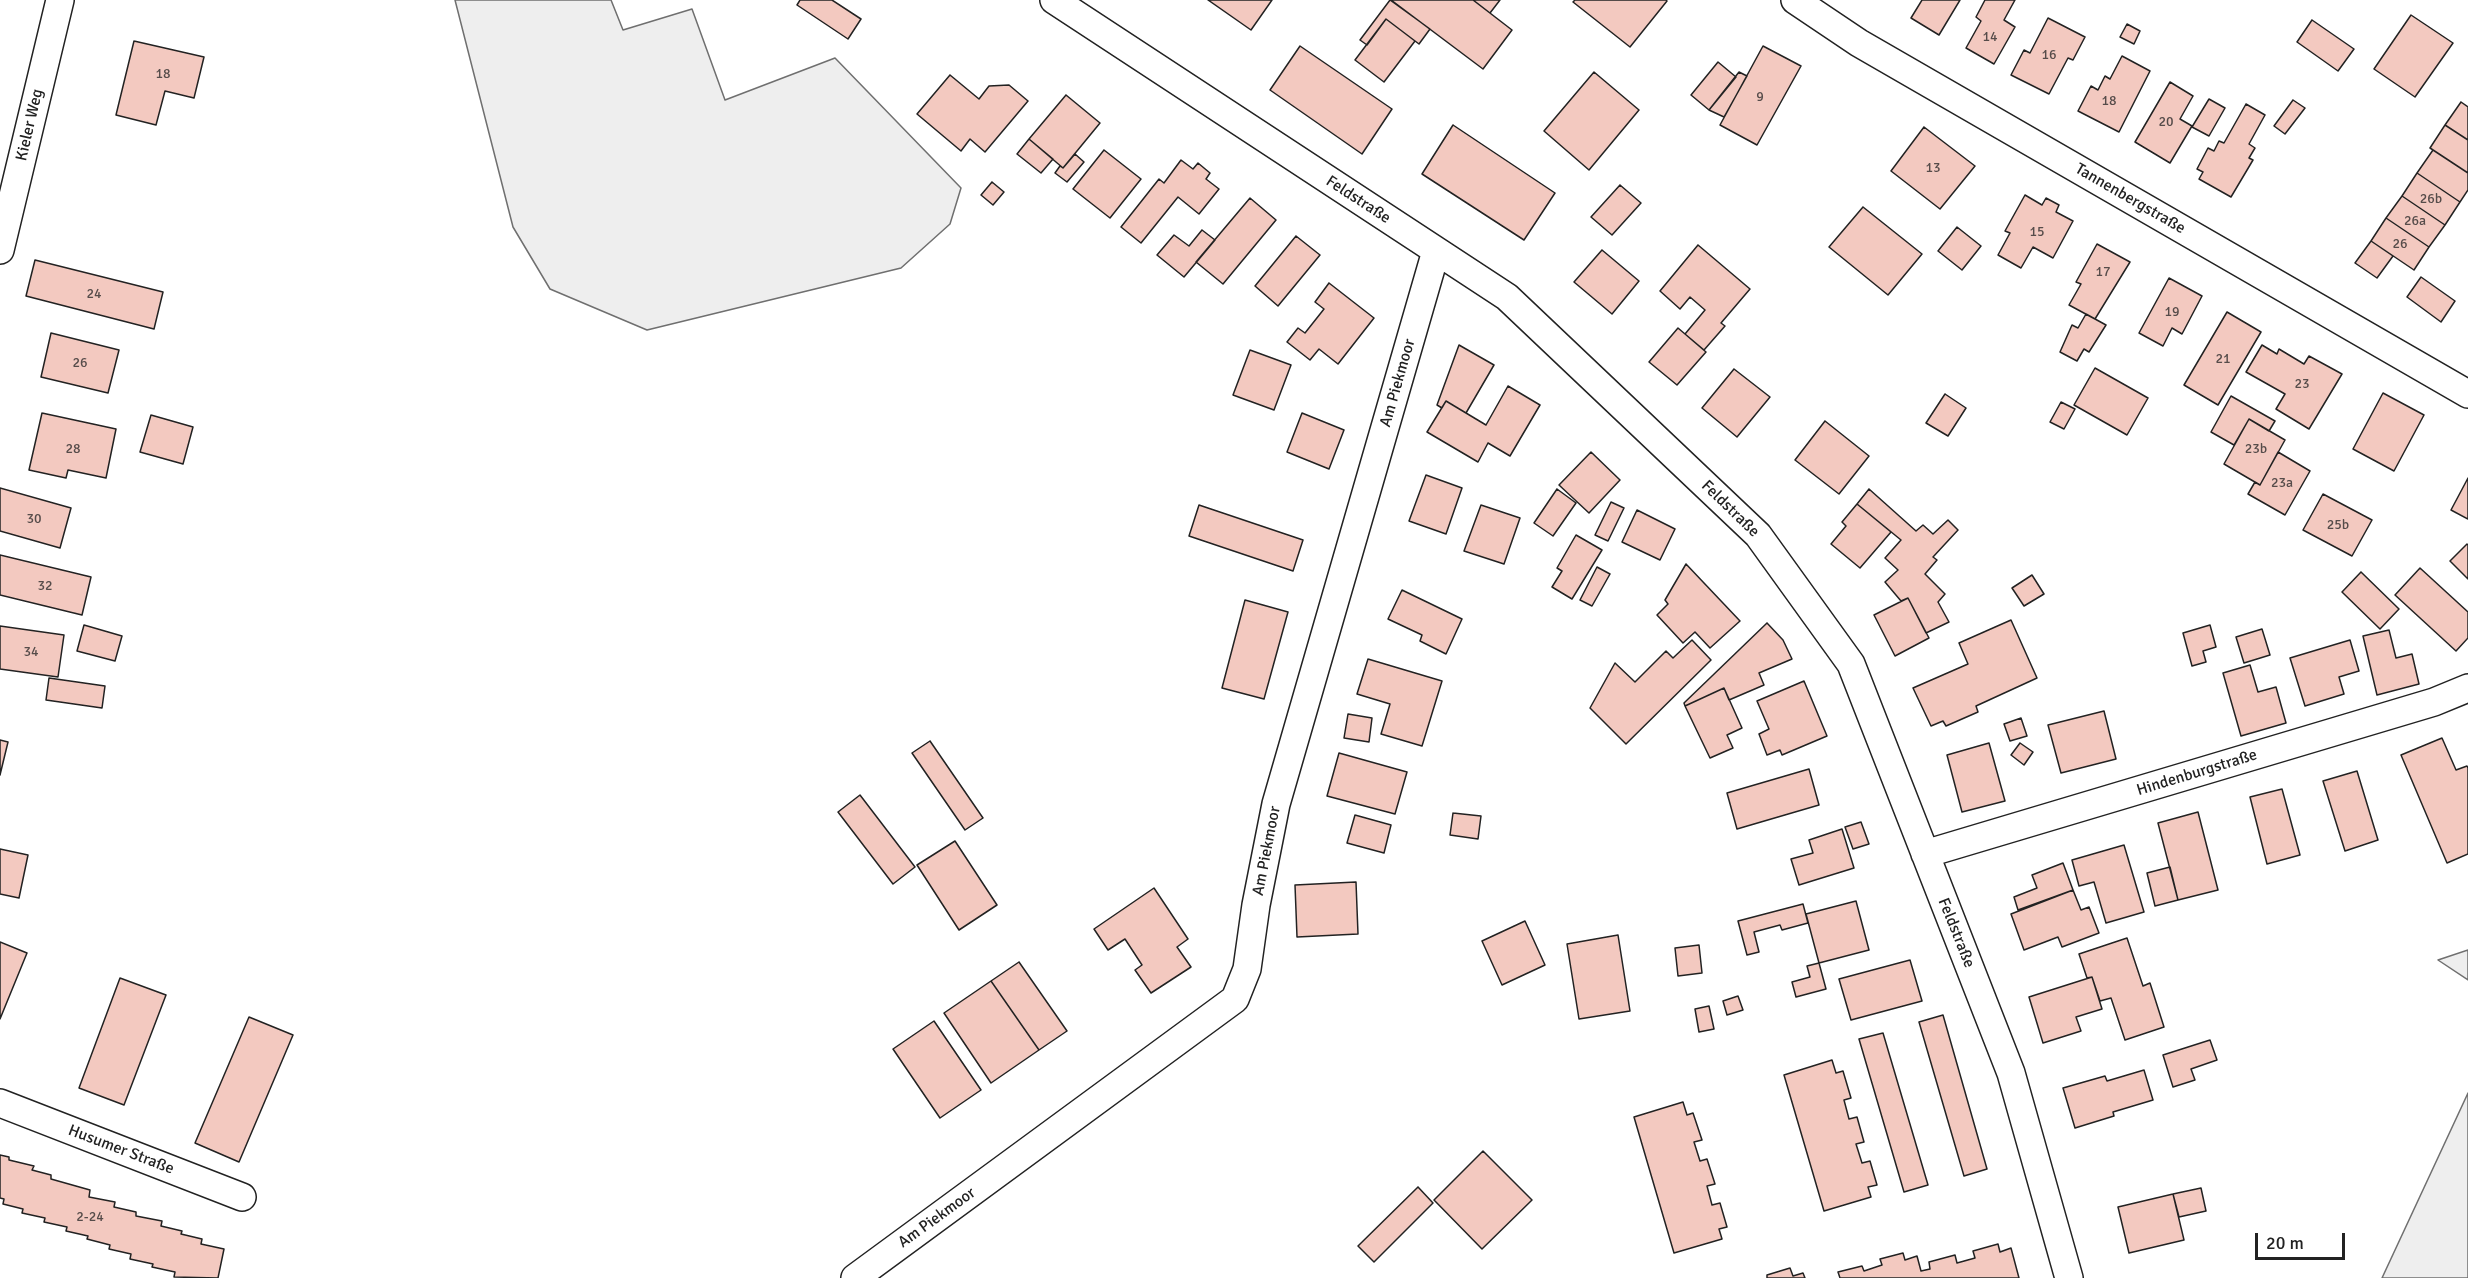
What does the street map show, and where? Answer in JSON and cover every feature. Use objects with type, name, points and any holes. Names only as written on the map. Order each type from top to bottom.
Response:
[{"type":"street","name":"Kieler Weg","points":[[0,250],[60,0]]},
{"type":"street","name":"Feldstraße","points":[[1054,0],[1507,297],[1758,535],[1851,664],[2011,1072],[2069,1278]]},
{"type":"street","name":"Tannenbergstraße","points":[[1795,0],[1859,43],[2468,394]]},
{"type":"street","name":"Am Piekmoor","points":[[855,1278],[1236,999],[1247,969],[1256,905],[1276,804],[1437,251]]},
{"type":"street","name":"Hindenburgstraße","points":[[1925,854],[2434,702],[2468,688]]},
{"type":"street","name":"Husumer Straße","points":[[0,1103],[242,1197]]},
{"type":"shaded area","points":[[455,0],[611,0],[623,30],[692,9],[725,100],[835,58],[961,188],[950,224],[901,268],[647,330],[550,289],[513,227]]},
{"type":"shaded area","points":[[2468,950],[2468,980],[2438,960]]},
{"type":"shaded area","points":[[2468,1093],[2468,1278],[2382,1278]]},
{"type":"building","points":[[800,0],[832,0],[861,19],[848,39],[797,5]]},
{"type":"building","points":[[1208,0],[1272,0],[1251,30]]},
{"type":"building","points":[[1390,0],[1430,29],[1419,44],[1386,19],[1367,45],[1360,40]]},
{"type":"building","points":[[1391,0],[1473,0],[1512,30],[1483,69]]},
{"type":"building","points":[[1473,0],[1500,0],[1490,13]]},
{"type":"building","points":[[1575,0],[1667,1],[1630,47],[1573,2]]},
{"type":"building","points":[[1922,0],[1960,0],[1939,35],[1911,18]]},
{"type":"building","points":[[1985,0],[2015,0],[2004,20],[2015,27],[1994,64],[1966,48],[1981,21],[1976,17]]},
{"type":"building","points":[[2411,15],[2453,43],[2415,97],[2374,69]]},
{"type":"building","points":[[2048,18],[2085,37],[2073,60],[2068,58],[2049,94],[2011,75],[2024,50],[2030,53]]},
{"type":"building","points":[[1386,19],[1415,41],[1384,82],[1355,60]]},
{"type":"building","points":[[2312,20],[2354,49],[2338,71],[2297,42]]},
{"type":"building","points":[[2127,24],[2140,31],[2134,44],[2120,37]]},
{"type":"building","points":[[134,41],[204,57],[194,98],[165,91],[156,125],[116,115]]},
{"type":"building","points":[[1300,46],[1392,109],[1362,154],[1270,90]]},
{"type":"building","points":[[1763,46],[1801,66],[1757,145],[1720,125]]},
{"type":"building","points":[[2122,56],[2150,71],[2119,132],[2078,111],[2091,86],[2098,90],[2105,76],[2110,79]]},
{"type":"building","points":[[1718,62],[1736,77],[1709,110],[1691,95]]},
{"type":"building","points":[[1594,72],[1639,110],[1589,170],[1544,131]]},
{"type":"building","points":[[1739,72],[1747,76],[1724,117],[1709,110]]},
{"type":"building","points":[[950,75],[979,99],[989,86],[1009,85],[1028,101],[985,152],[970,139],[961,151],[917,114]]},
{"type":"building","points":[[2170,82],[2193,96],[2180,119],[2192,126],[2170,163],[2135,142]]},
{"type":"building","points":[[1066,95],[1100,123],[1063,168],[1029,139]]},
{"type":"building","points":[[2209,99],[2225,108],[2209,136],[2192,127]]},
{"type":"building","points":[[2293,100],[2305,108],[2285,134],[2274,126]]},
{"type":"building","points":[[2461,102],[2468,107],[2468,140],[2445,125]]},
{"type":"building","points":[[2246,104],[2265,115],[2249,144],[2255,148],[2249,158],[2253,160],[2231,197],[2199,179],[2203,172],[2197,169],[2208,148],[2214,151],[2219,141],[2224,143]]},
{"type":"building","points":[[1453,125],[1555,193],[1524,240],[1422,174]]},
{"type":"building","points":[[2445,125],[2468,140],[2468,173],[2430,148]]},
{"type":"building","points":[[1924,127],[1975,166],[1940,209],[1891,171]]},
{"type":"building","points":[[1029,139],[1053,159],[1041,173],[1017,154]]},
{"type":"building","points":[[1104,150],[1141,179],[1110,218],[1073,189]]},
{"type":"building","points":[[2433,150],[2468,173],[2468,190],[2460,202],[2417,173]]},
{"type":"building","points":[[1075,154],[1084,162],[1067,182],[1055,173],[1060,166],[1063,168]]},
{"type":"building","points":[[1181,160],[1193,169],[1198,163],[1210,173],[1206,179],[1219,189],[1199,214],[1178,197],[1141,243],[1121,227],[1159,179],[1164,183]]},
{"type":"building","points":[[2417,173],[2460,202],[2445,225],[2402,196]]},
{"type":"building","points":[[992,182],[1004,192],[993,205],[981,195]]},
{"type":"building","points":[[1620,185],[1641,203],[1612,235],[1591,217]]},
{"type":"building","points":[[2025,195],[2042,205],[2046,198],[2059,205],[2056,212],[2073,221],[2053,258],[2033,247],[2021,268],[1998,255],[2010,233],[2005,231]]},
{"type":"building","points":[[2402,196],[2445,225],[2429,247],[2386,218]]},
{"type":"building","points":[[1250,198],[1276,220],[1223,284],[1196,262]]},
{"type":"building","points":[[1863,207],[1922,254],[1888,295],[1829,247]]},
{"type":"building","points":[[2386,218],[2429,247],[2414,270],[2371,241]]},
{"type":"building","points":[[1957,227],[1981,246],[1962,270],[1938,251]]},
{"type":"building","points":[[1202,230],[1215,240],[1184,277],[1157,255],[1174,235],[1189,246]]},
{"type":"building","points":[[1296,236],[1320,255],[1278,306],[1255,286]]},
{"type":"building","points":[[2371,241],[2393,256],[2377,278],[2355,263]]},
{"type":"building","points":[[2097,244],[2130,262],[2095,319],[2069,305],[2081,284],[2076,282]]},
{"type":"building","points":[[1698,245],[1750,289],[1721,323],[1725,326],[1704,350],[1685,334],[1705,310],[1690,297],[1680,309],[1660,291]]},
{"type":"building","points":[[1602,250],[1639,281],[1612,314],[1574,282]]},
{"type":"building","points":[[35,260],[163,292],[154,329],[26,296]]},
{"type":"building","points":[[2421,277],[2455,301],[2441,322],[2407,297]]},
{"type":"building","points":[[2169,278],[2202,296],[2182,334],[2172,328],[2163,346],[2139,333]]},
{"type":"building","points":[[1329,283],[1374,318],[1338,364],[1319,349],[1310,360],[1287,342],[1298,328],[1305,333],[1324,309],[1315,302]]},
{"type":"building","points":[[2227,312],[2261,332],[2218,405],[2184,385]]},
{"type":"building","points":[[2086,314],[2106,325],[2089,352],[2084,349],[2077,361],[2060,352],[2072,325],[2078,328]]},
{"type":"building","points":[[1678,328],[1706,352],[1677,385],[1649,362]]},
{"type":"building","points":[[51,333],[119,350],[108,393],[41,377]]},
{"type":"building","points":[[1459,345],[1494,365],[1466,413],[1446,401],[1442,408],[1437,405]]},
{"type":"building","points":[[2262,345],[2277,354],[2279,349],[2304,364],[2309,356],[2342,374],[2309,429],[2276,409],[2285,394],[2246,372]]},
{"type":"building","points":[[1250,350],[1291,365],[1274,410],[1233,395]]},
{"type":"building","points":[[2095,368],[2148,398],[2127,435],[2074,405]]},
{"type":"building","points":[[1734,369],[1770,397],[1737,437],[1702,408]]},
{"type":"building","points":[[1508,386],[1540,405],[1510,456],[1488,443],[1478,462],[1427,432],[1446,401],[1486,425]]},
{"type":"building","points":[[2383,393],[2424,415],[2394,471],[2353,449]]},
{"type":"building","points":[[1945,394],[1966,408],[1948,436],[1926,423]]},
{"type":"building","points":[[2231,396],[2275,421],[2269,431],[2249,419],[2234,445],[2211,432]]},
{"type":"building","points":[[2061,402],[2075,409],[2064,429],[2050,422]]},
{"type":"building","points":[[42,413],[116,429],[106,478],[68,470],[66,478],[29,470]]},
{"type":"building","points":[[1302,413],[1344,430],[1329,469],[1287,452]]},
{"type":"building","points":[[151,415],[193,427],[183,464],[140,452]]},
{"type":"building","points":[[2249,419],[2285,440],[2260,485],[2224,464]]},
{"type":"building","points":[[1825,421],[1869,456],[1839,494],[1795,460]]},
{"type":"building","points":[[1591,452],[1620,480],[1589,513],[1559,485]]},
{"type":"building","points":[[2278,452],[2310,471],[2285,515],[2248,494],[2255,482],[2260,485]]},
{"type":"building","points":[[1426,475],[1462,488],[1446,534],[1409,521]]},
{"type":"building","points":[[2468,478],[2468,519],[2451,510]]},
{"type":"building","points":[[0,488],[71,508],[60,548],[0,531]]},
{"type":"building","points":[[1557,489],[1576,503],[1553,536],[1534,523]]},
{"type":"building","points":[[1869,489],[1916,531],[1923,525],[1933,534],[1948,520],[1958,530],[1933,557],[1937,560],[1925,574],[1945,594],[1938,602],[1949,622],[1926,633],[1908,598],[1901,601],[1885,582],[1898,570],[1885,558],[1901,540],[1857,504]]},
{"type":"building","points":[[2323,494],[2372,520],[2352,556],[2303,530]]},
{"type":"building","points":[[1611,502],[1624,508],[1608,541],[1595,535]]},
{"type":"building","points":[[1857,504],[1891,532],[1860,568],[1831,544],[1846,526],[1842,522]]},
{"type":"building","points":[[1199,505],[1303,540],[1293,571],[1189,536]]},
{"type":"building","points":[[1481,505],[1520,518],[1504,564],[1464,551]]},
{"type":"building","points":[[1637,510],[1675,529],[1660,560],[1622,542]]},
{"type":"building","points":[[1576,535],[1602,550],[1572,599],[1552,587],[1562,571],[1557,568]]},
{"type":"building","points":[[2468,545],[2468,579],[2450,561]]},
{"type":"building","points":[[0,555],[91,577],[82,615],[0,595]]},
{"type":"building","points":[[1686,564],[1740,621],[1710,648],[1695,632],[1683,643],[1657,615],[1668,604],[1665,600]]},
{"type":"building","points":[[1597,567],[1610,574],[1592,606],[1580,600]]},
{"type":"building","points":[[2420,568],[2468,612],[2468,638],[2456,651],[2395,595]]},
{"type":"building","points":[[2361,572],[2399,609],[2380,629],[2342,592]]},
{"type":"building","points":[[2032,575],[2044,594],[2024,606],[2012,588]]},
{"type":"building","points":[[1402,590],[1462,619],[1446,654],[1420,641],[1422,635],[1388,619]]},
{"type":"building","points":[[1908,598],[1929,638],[1895,656],[1874,615]]},
{"type":"building","points":[[1245,600],[1288,612],[1264,699],[1222,688]]},
{"type":"building","points":[[2011,620],[2037,678],[1976,706],[1978,712],[1946,726],[1943,721],[1931,726],[1913,688],[1968,664],[1959,643]]},
{"type":"building","points":[[1767,623],[1783,640],[1792,659],[1759,673],[1764,685],[1729,700],[1724,688],[1685,706],[1684,703]]},
{"type":"building","points":[[84,625],[122,636],[115,661],[77,651]]},
{"type":"building","points":[[2210,625],[2216,647],[2203,651],[2206,662],[2192,666],[2183,633]]},
{"type":"building","points":[[0,626],[64,635],[58,677],[0,669]]},
{"type":"building","points":[[2262,629],[2270,655],[2244,663],[2236,637]]},
{"type":"building","points":[[2389,630],[2396,658],[2412,654],[2419,684],[2377,695],[2363,636]]},
{"type":"building","points":[[1692,640],[1711,660],[1626,744],[1590,708],[1615,663],[1635,682],[1666,651],[1673,658]]},
{"type":"building","points":[[2350,640],[2359,671],[2339,677],[2344,694],[2305,706],[2290,658]]},
{"type":"building","points":[[1368,659],[1442,681],[1422,746],[1381,734],[1390,704],[1357,694]]},
{"type":"building","points":[[2250,665],[2258,692],[2276,687],[2286,723],[2241,736],[2223,673]]},
{"type":"building","points":[[49,678],[105,686],[102,708],[46,700]]},
{"type":"building","points":[[1804,681],[1827,736],[1782,755],[1780,750],[1767,755],[1759,734],[1769,729],[1757,701]]},
{"type":"building","points":[[1724,688],[1742,728],[1727,735],[1733,748],[1710,758],[1685,706]]},
{"type":"building","points":[[2104,711],[2116,759],[2061,773],[2048,725]]},
{"type":"building","points":[[1348,714],[1372,718],[1369,742],[1344,738]]},
{"type":"building","points":[[2021,718],[2027,736],[2010,741],[2004,724]]},
{"type":"building","points":[[2442,738],[2456,770],[2467,766],[2468,768],[2468,854],[2447,863],[2401,755]]},
{"type":"building","points":[[0,740],[8,742],[0,775]]},
{"type":"building","points":[[930,741],[983,818],[965,830],[912,753]]},
{"type":"building","points":[[1989,743],[2005,801],[1962,812],[1947,755]]},
{"type":"building","points":[[2020,743],[2033,752],[2024,765],[2011,755]]},
{"type":"building","points":[[1339,753],[1407,772],[1395,814],[1327,796]]},
{"type":"building","points":[[1809,769],[1819,805],[1737,829],[1727,793]]},
{"type":"building","points":[[2357,771],[2378,840],[2345,851],[2323,781]]},
{"type":"building","points":[[2282,789],[2300,855],[2267,864],[2250,797]]},
{"type":"building","points":[[860,795],[915,867],[893,884],[838,812]]},
{"type":"building","points":[[2198,812],[2218,890],[2178,900],[2158,823]]},
{"type":"building","points":[[1453,813],[1481,816],[1478,839],[1450,835]]},
{"type":"building","points":[[1355,815],[1391,825],[1384,853],[1347,843]]},
{"type":"building","points":[[1861,822],[1869,844],[1853,849],[1845,827]]},
{"type":"building","points":[[1842,829],[1854,868],[1799,885],[1791,859],[1813,853],[1809,840]]},
{"type":"building","points":[[955,841],[997,905],[959,930],[917,865]]},
{"type":"building","points":[[2124,845],[2144,912],[2106,923],[2094,882],[2079,886],[2072,860]]},
{"type":"building","points":[[0,849],[28,855],[19,898],[0,894]]},
{"type":"building","points":[[2063,863],[2073,890],[2018,910],[2014,897],[2037,888],[2032,875]]},
{"type":"building","points":[[2170,867],[2178,900],[2155,906],[2147,873]]},
{"type":"building","points":[[1356,882],[1358,934],[1297,937],[1295,885]]},
{"type":"building","points":[[1154,888],[1188,939],[1177,947],[1191,967],[1151,993],[1135,970],[1142,965],[1125,939],[1108,950],[1094,929]]},
{"type":"building","points":[[2073,890],[2081,910],[2089,907],[2099,933],[2062,947],[2058,937],[2024,950],[2011,914]]},
{"type":"building","points":[[1856,901],[1869,950],[1819,963],[1806,914]]},
{"type":"building","points":[[1803,904],[1808,923],[1782,930],[1780,925],[1754,932],[1759,952],[1747,955],[1738,921]]},
{"type":"building","points":[[1525,921],[1545,965],[1502,985],[1482,941]]},
{"type":"building","points":[[1618,935],[1630,1011],[1579,1019],[1567,944]]},
{"type":"building","points":[[2127,938],[2143,986],[2150,983],[2164,1027],[2125,1040],[2111,998],[2100,1001],[2092,977],[2087,978],[2079,954]]},
{"type":"building","points":[[0,942],[27,953],[0,1019]]},
{"type":"building","points":[[1699,945],[1702,973],[1678,976],[1675,948]]},
{"type":"building","points":[[1910,960],[1922,1001],[1851,1020],[1839,979]]},
{"type":"building","points":[[1019,962],[1067,1031],[1039,1050],[991,981]]},
{"type":"building","points":[[1819,963],[1826,989],[1796,997],[1792,982],[1810,977],[1807,966]]},
{"type":"building","points":[[2092,977],[2102,1009],[2076,1017],[2081,1031],[2043,1043],[2029,997]]},
{"type":"building","points":[[120,978],[166,995],[124,1105],[79,1088]]},
{"type":"building","points":[[991,981],[1039,1050],[991,1083],[944,1013]]},
{"type":"building","points":[[1738,996],[1743,1010],[1727,1015],[1723,1001]]},
{"type":"building","points":[[1709,1006],[1714,1029],[1699,1032],[1695,1009]]},
{"type":"building","points":[[1943,1015],[1987,1169],[1964,1176],[1919,1022]]},
{"type":"building","points":[[249,1017],[293,1035],[239,1162],[195,1143]]},
{"type":"building","points":[[934,1021],[981,1090],[940,1118],[893,1049]]},
{"type":"building","points":[[1883,1033],[1928,1185],[1904,1192],[1859,1039]]},
{"type":"building","points":[[2210,1040],[2217,1060],[2191,1069],[2195,1080],[2173,1087],[2163,1055]]},
{"type":"building","points":[[1832,1060],[1836,1073],[1843,1071],[1851,1098],[1844,1100],[1849,1119],[1857,1117],[1864,1142],[1856,1144],[1862,1163],[1870,1161],[1877,1185],[1868,1187],[1871,1197],[1824,1211],[1784,1075]]},
{"type":"building","points":[[2144,1070],[2153,1100],[2113,1112],[2114,1116],[2075,1128],[2063,1088],[2105,1076],[2107,1081]]},
{"type":"building","points":[[1683,1102],[1687,1115],[1693,1113],[1702,1140],[1694,1142],[1700,1161],[1707,1159],[1715,1184],[1707,1186],[1712,1205],[1720,1203],[1727,1227],[1719,1229],[1722,1239],[1674,1253],[1634,1117]]},
{"type":"building","points":[[1483,1151],[1532,1200],[1482,1249],[1434,1200]]},
{"type":"building","points":[[0,1155],[9,1157],[9,1160],[34,1166],[32,1170],[51,1175],[51,1179],[90,1190],[89,1197],[115,1202],[114,1207],[136,1212],[136,1216],[162,1221],[161,1226],[202,1239],[201,1244],[224,1249],[218,1278],[174,1277],[175,1272],[130,1259],[131,1254],[109,1249],[110,1245],[87,1239],[88,1236],[66,1231],[67,1227],[44,1222],[45,1218],[22,1213],[23,1209],[3,1204],[4,1199],[0,1198]]},
{"type":"building","points":[[1418,1187],[1433,1203],[1374,1262],[1358,1246]]},
{"type":"building","points":[[2201,1188],[2206,1211],[2179,1217],[2173,1194]]},
{"type":"building","points":[[2173,1194],[2184,1240],[2129,1253],[2118,1207]]},
{"type":"building","points":[[1998,1244],[2000,1252],[2011,1248],[2019,1278],[1840,1278],[1838,1272],[1862,1266],[1864,1271],[1882,1265],[1880,1259],[1903,1253],[1905,1260],[1917,1256],[1921,1271],[1930,1269],[1929,1262],[1955,1255],[1957,1263],[1975,1258],[1973,1251]]},
{"type":"building","points":[[1790,1268],[1793,1276],[1803,1273],[1805,1278],[1767,1278],[1767,1275]]}]
